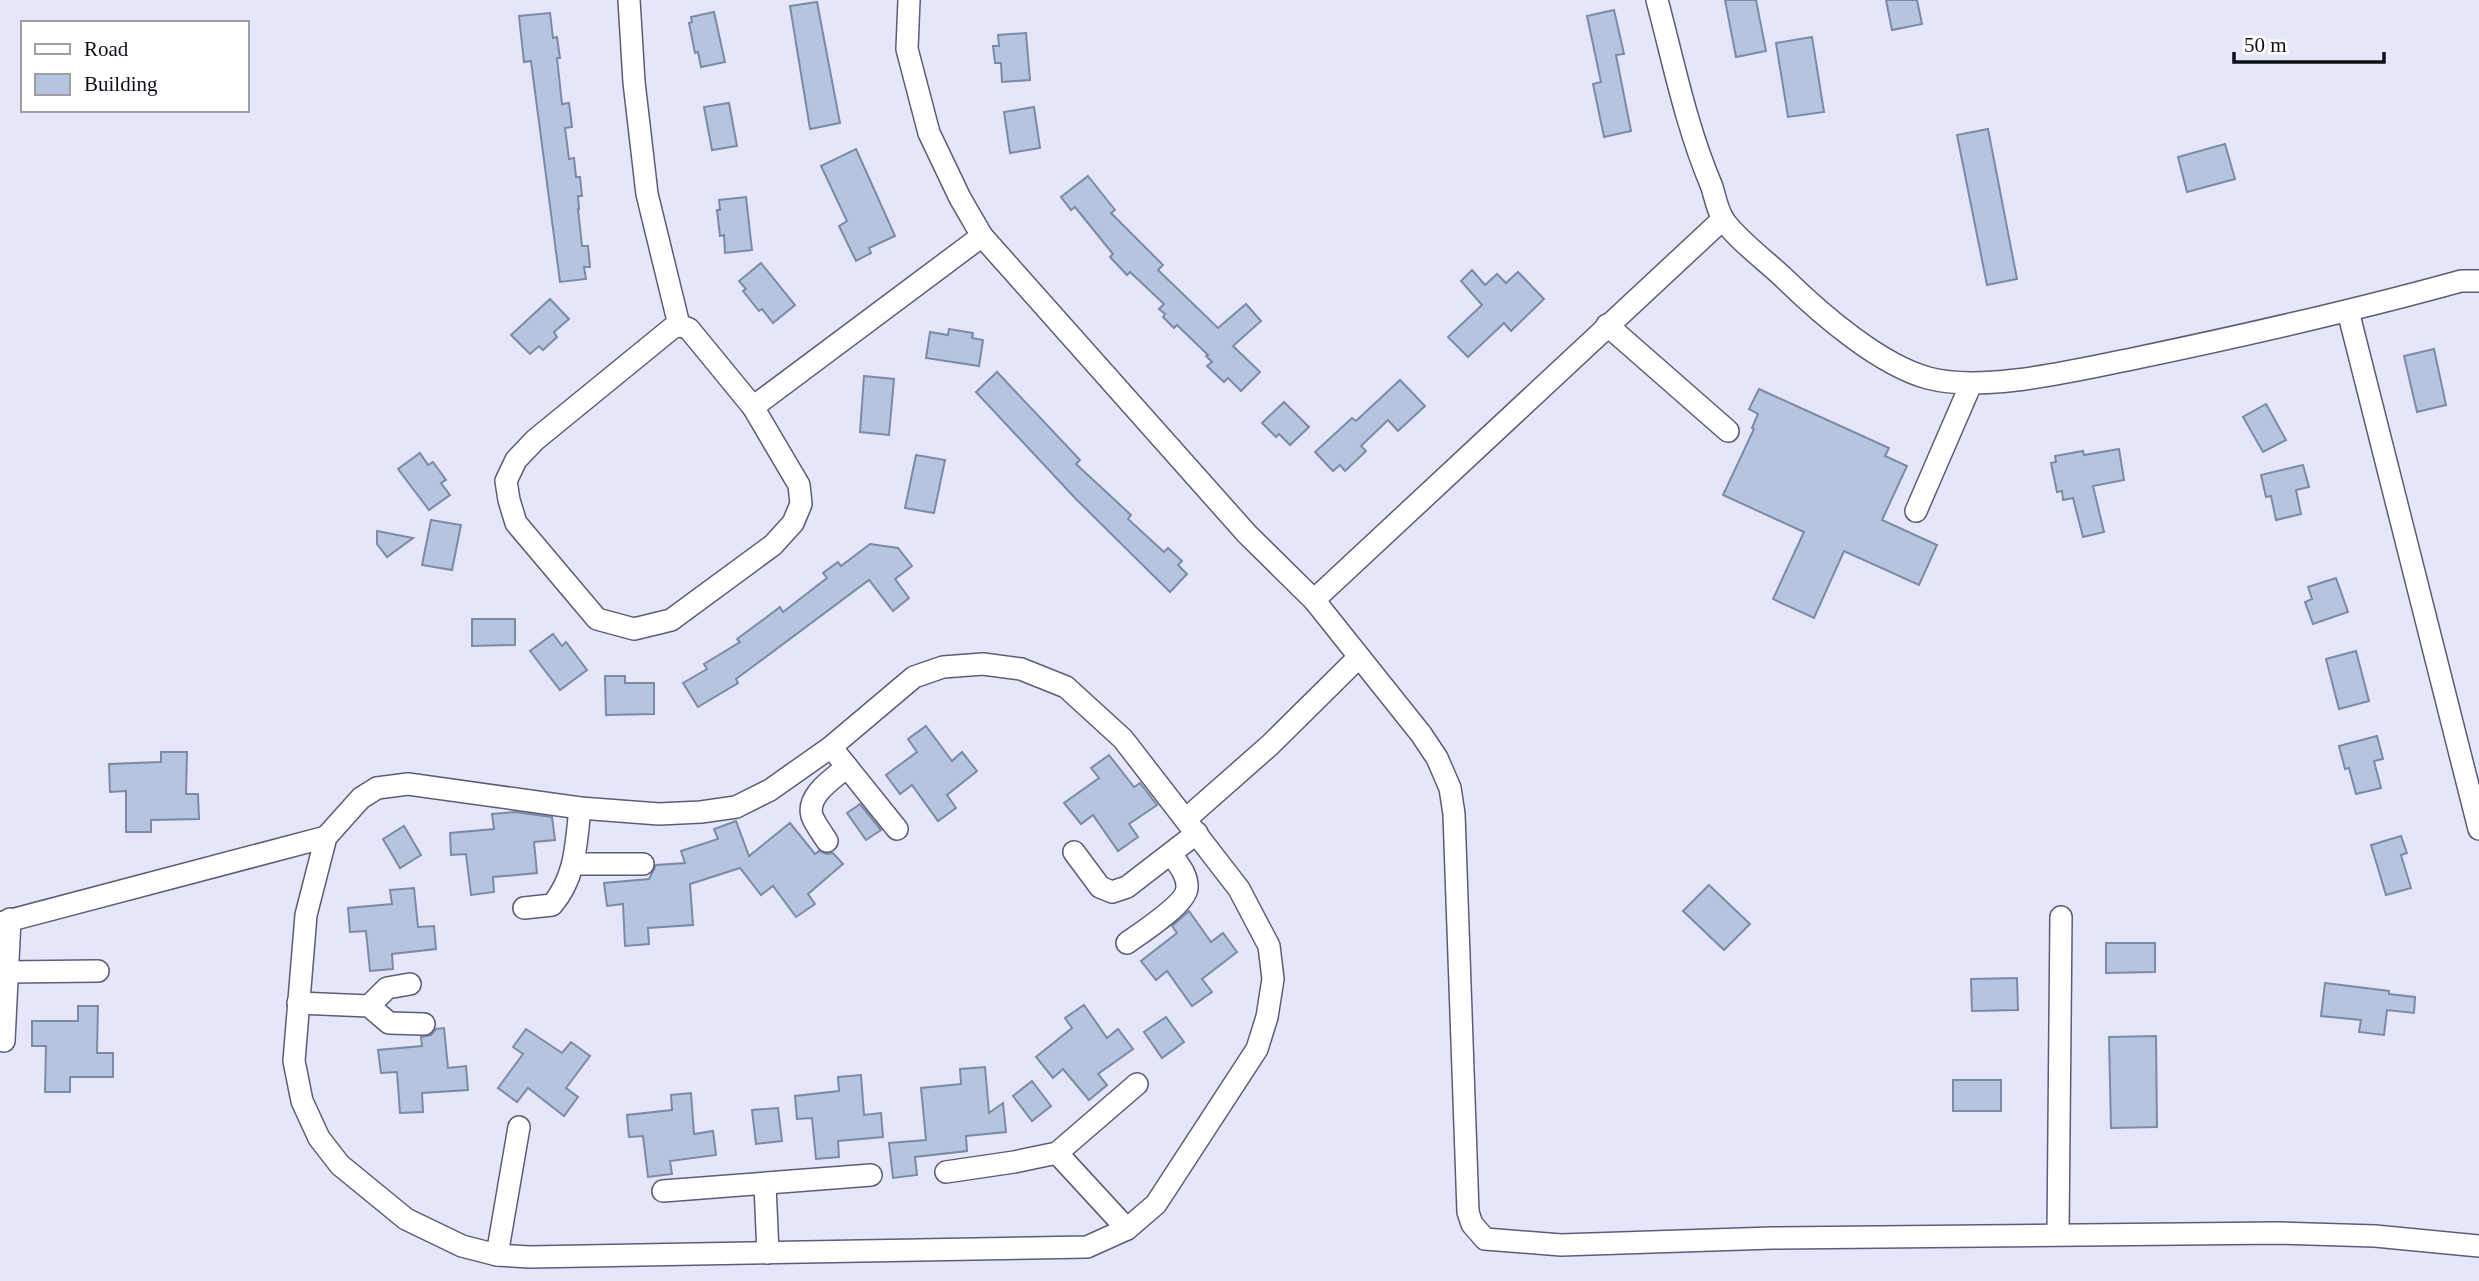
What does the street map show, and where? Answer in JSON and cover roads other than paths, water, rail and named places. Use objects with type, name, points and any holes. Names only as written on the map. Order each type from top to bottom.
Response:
[{"type":"street","points":[[629,0],[634,82],[647,194],[679,325]]},
{"type":"street","points":[[909,0],[907,49],[929,134],[982,236],[1247,534],[1314,600],[1422,734],[1441,767],[1452,799],[1457,869],[1468,1212],[1472,1224],[1485,1238],[1560,1245],[1772,1238],[2279,1233],[2375,1236],[2479,1247]]},
{"type":"street","points":[[1657,0],[1686,118],[1700,163],[1723,219],[1803,297],[1892,365],[1929,378],[1971,384],[2059,374],[2348,311],[2461,281],[2479,281]]},
{"type":"street","points":[[1314,600],[1723,219]]},
{"type":"street","points":[[753,407],[982,236]]},
{"type":"street","points":[[2348,311],[2479,829]]},
{"type":"street","points":[[679,325],[689,328],[753,407],[799,485],[801,504],[793,523],[773,545],[671,620],[634,629],[597,619],[516,523],[506,481],[516,460],[535,440],[671,328],[679,325]]},
{"type":"street","points":[[1608,325],[1728,431]]},
{"type":"street","points":[[1916,511],[1971,384]]},
{"type":"street","points":[[1074,852],[1100,887],[1112,892],[1127,887],[1171,854],[1192,826],[1269,745],[1359,657]]},
{"type":"street","points":[[983,664],[1021,669],[1066,687],[1123,739],[1239,889],[1269,946],[1273,979],[1267,1017],[1257,1049],[1156,1204],[1127,1229],[1087,1247],[530,1257],[496,1255],[462,1246],[406,1219],[341,1165],[319,1138],[302,1101],[294,1061],[306,915],[326,837],[361,798],[377,788],[408,784],[580,808],[659,814],[701,813],[736,807],[771,790],[831,747],[914,677],[943,667],[983,664]]},
{"type":"street","points":[[831,747],[897,829]]},
{"type":"street","points":[[827,841],[812,816],[811,806],[818,793],[847,767]]},
{"type":"street","points":[[524,908],[552,905],[564,892],[574,864],[580,808]]},
{"type":"street","points":[[4,1041],[7,972],[5,921],[326,837]]},
{"type":"street","points":[[1127,943],[1183,900],[1188,889],[1185,875],[1171,854]]},
{"type":"street","points":[[574,864],[643,864]]},
{"type":"street","points":[[2058,1234],[2061,918]]},
{"type":"street","points":[[7,972],[98,971]]},
{"type":"street","points":[[369,1006],[387,988],[410,984]]},
{"type":"street","points":[[298,1003],[369,1006],[389,1023],[424,1024]]},
{"type":"street","points":[[946,1172],[1057,1153],[1137,1084]]},
{"type":"street","points":[[496,1255],[519,1126]]},
{"type":"street","points":[[1057,1153],[1127,1229]]},
{"type":"street","points":[[663,1191],[871,1175]]},
{"type":"street","points":[[765,1185],[768,1253]]}]
